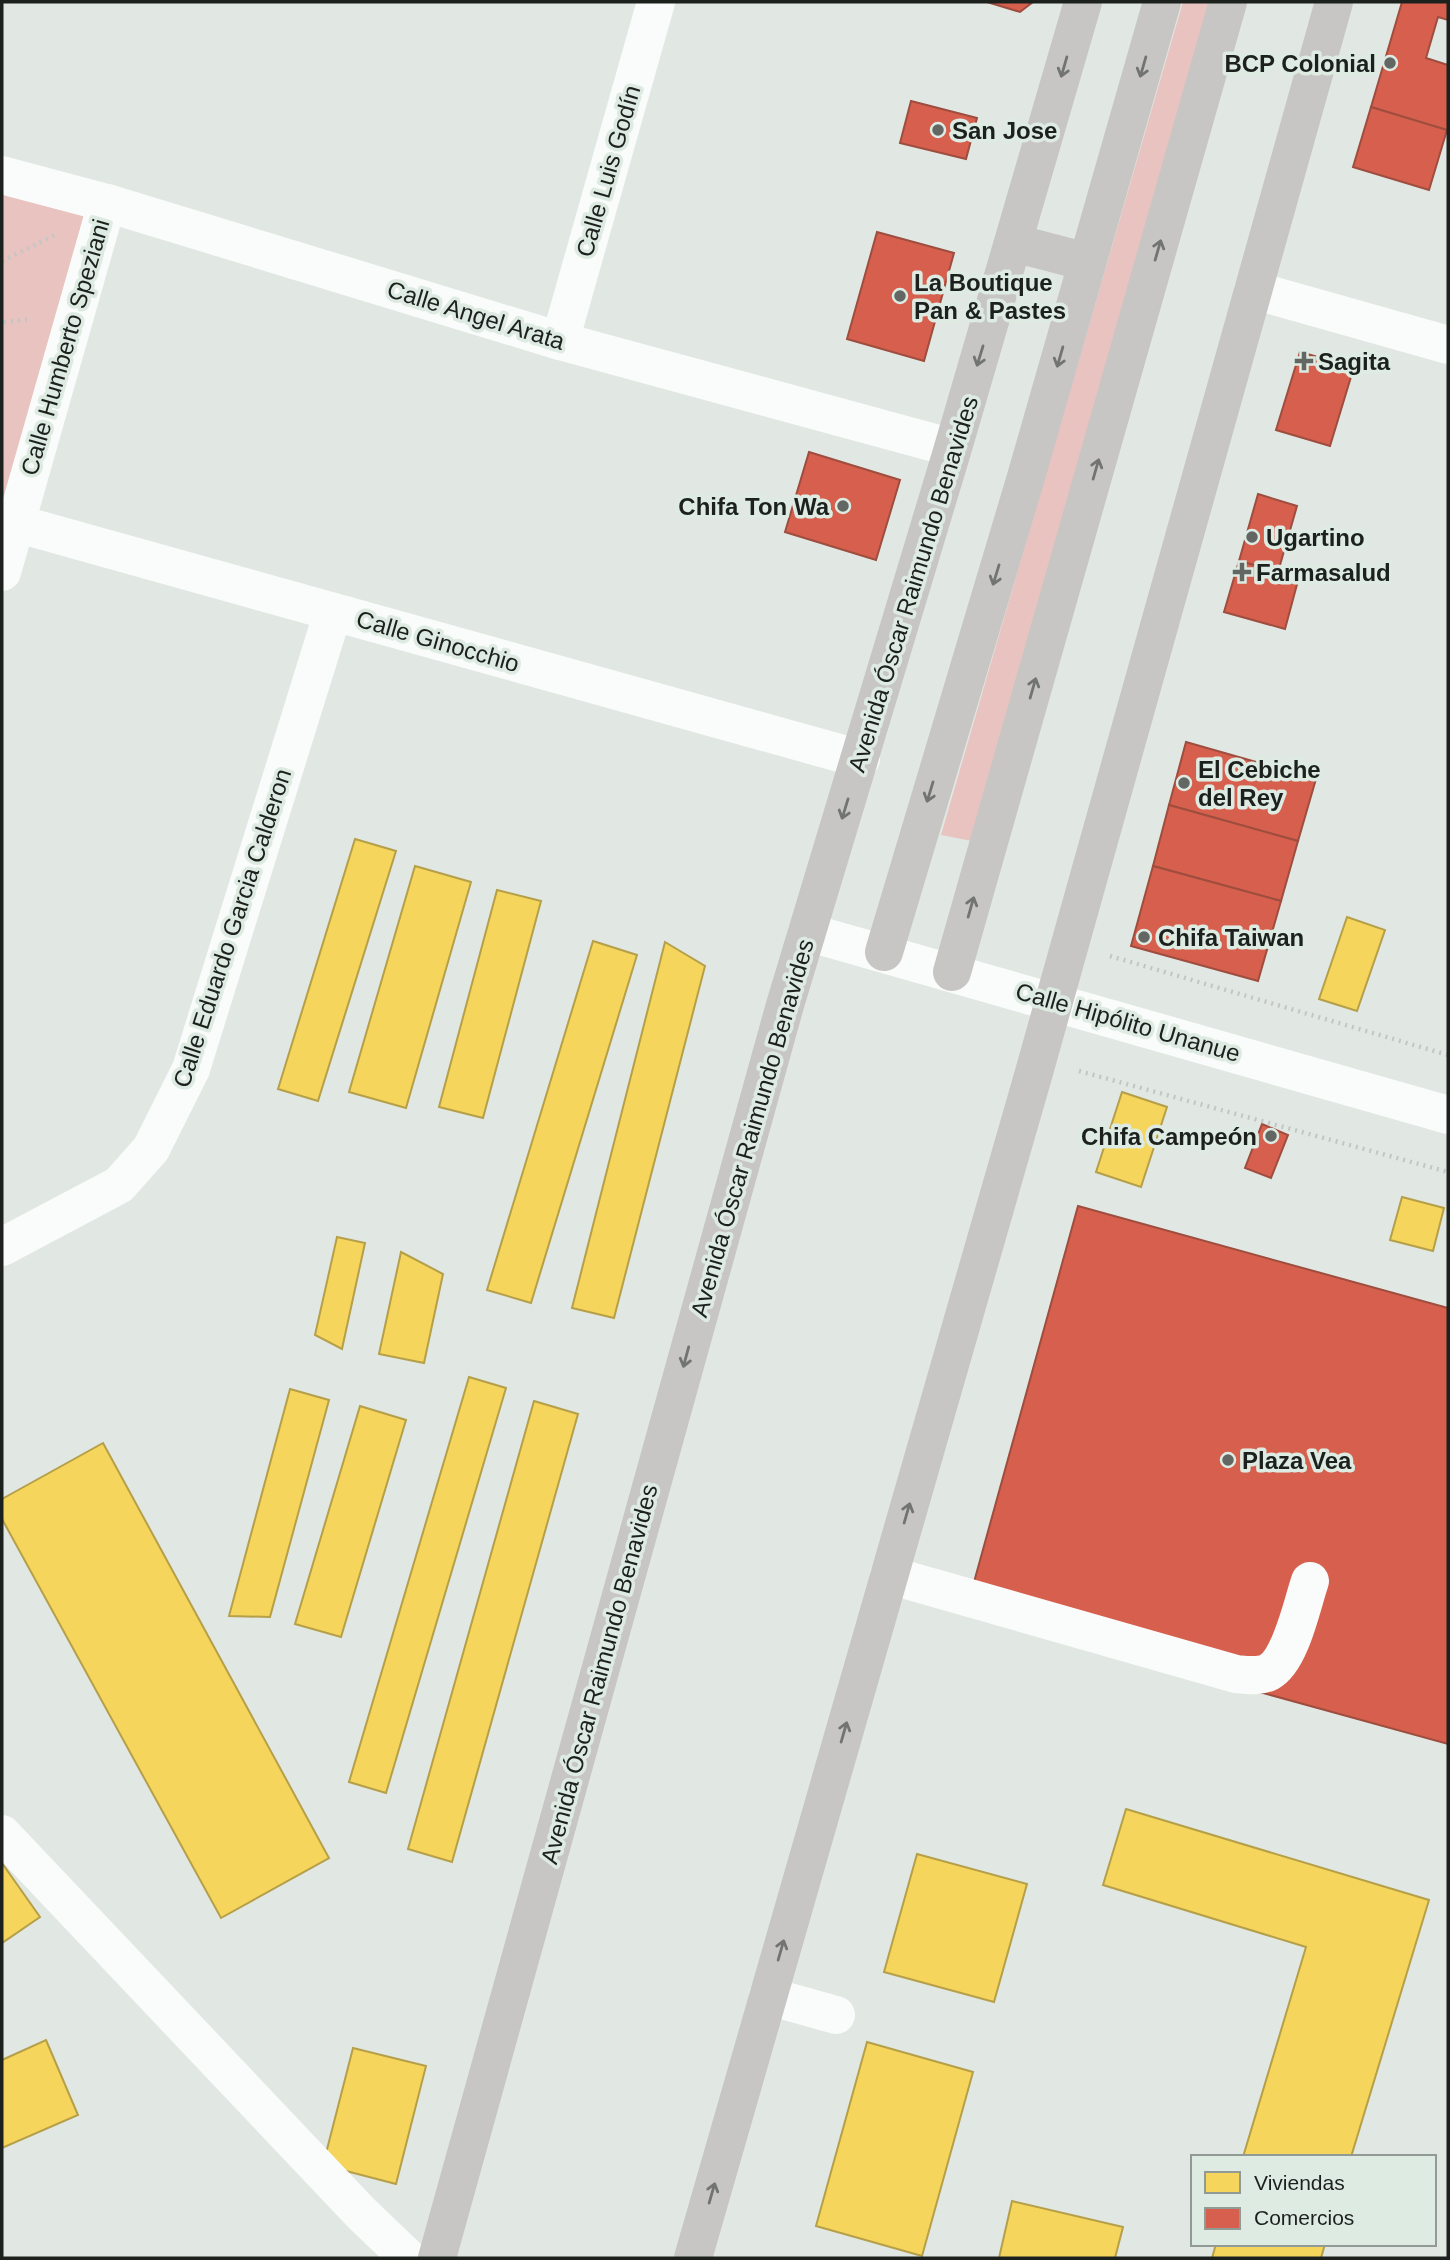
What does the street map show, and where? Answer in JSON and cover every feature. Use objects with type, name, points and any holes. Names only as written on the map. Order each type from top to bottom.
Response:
[{"type":"main road","name":"Avenida Óscar Raimundo Benavides","points":[[437,2258],[807,932],[953,449],[1083,2]]},
{"type":"main road","points":[[884,952],[1162,2]]},
{"type":"main road","points":[[952,972],[1228,2]]},
{"type":"main road","points":[[693,2258],[1054,1001],[1334,2]]},
{"type":"main road","points":[[1014,243],[1087,262]]},
{"type":"street","name":"Calle Luis Godín","points":[[560,341],[656,2]]},
{"type":"street","name":"Calle Angel Arata","points":[[2,175],[107,203],[560,341],[953,449]]},
{"type":"street","name":"Calle Humberto Speziani","points":[[2,572],[107,203]]},
{"type":"street","points":[[1253,290],[1448,345]]},
{"type":"street","name":"Calle Ginocchio","points":[[15,523],[861,759]]},
{"type":"street","name":"Calle Eduardo Garcia Calderon","points":[[2,1247],[119,1185],[151,1149],[191,1069],[333,611]]},
{"type":"street","name":"Calle Hipólito Unanue","points":[[807,932],[1448,1115]]},
{"type":"street","points":[[889,1575],[1236,1674],[1254,1675],[1270,1672],[1283,1658],[1310,1581]]},
{"type":"street","points":[[2,1834],[361,2213],[408,2258]]},
{"type":"street","points":[[768,1996],[836,2015]]},
{"type":"path","points":[[1110,956],[1448,1055]]},
{"type":"path","points":[[1079,1070],[1448,1172]]},
{"type":"shaded area","points":[[1183,2],[1214,2],[972,841],[941,835]]},
{"type":"shaded area","points":[[2,194],[84,216],[2,530]]},
{"type":"building: Viviendas","points":[[355,839],[396,851],[318,1101],[278,1089]]},
{"type":"building: Viviendas","points":[[415,866],[471,882],[406,1108],[349,1092]]},
{"type":"building: Viviendas","points":[[497,890],[541,901],[483,1118],[439,1107]]},
{"type":"building: Viviendas","points":[[1347,917],[1385,930],[1357,1011],[1319,999]]},
{"type":"building: Viviendas","points":[[593,941],[637,955],[531,1303],[487,1290]]},
{"type":"building: Viviendas","points":[[665,942],[705,966],[614,1318],[572,1308]]},
{"type":"building: Viviendas","points":[[1122,1092],[1167,1107],[1141,1187],[1096,1172]]},
{"type":"building: Viviendas","points":[[1402,1197],[1444,1208],[1433,1251],[1390,1240]]},
{"type":"building: Viviendas","points":[[337,1237],[365,1243],[342,1349],[315,1335]]},
{"type":"building: Viviendas","points":[[401,1252],[443,1274],[424,1363],[379,1354]]},
{"type":"building: Viviendas","points":[[469,1377],[506,1388],[386,1793],[349,1782]]},
{"type":"building: Viviendas","points":[[290,1389],[329,1400],[270,1617],[229,1616]]},
{"type":"building: Viviendas","points":[[534,1401],[578,1414],[452,1862],[408,1849]]},
{"type":"building: Viviendas","points":[[360,1406],[406,1420],[341,1637],[295,1624]]},
{"type":"building: Viviendas","points":[[103,1443],[329,1858],[221,1918],[2,1519],[2,1499]]},
{"type":"building: Viviendas","points":[[1126,1809],[1429,1900],[1352,2155],[1244,2155],[1306,1947],[1103,1885]]},
{"type":"building: Viviendas","points":[[917,1854],[1027,1884],[994,2002],[884,1972]]},
{"type":"building: Viviendas","points":[[2,1863],[40,1917],[2,1943]]},
{"type":"building: Viviendas","points":[[46,2040],[78,2115],[2,2148],[2,2060]]},
{"type":"building: Viviendas","points":[[867,2042],[973,2072],[922,2256],[816,2226]]},
{"type":"building: Viviendas","points":[[353,2048],[426,2066],[396,2184],[323,2165]]},
{"type":"building: Viviendas","points":[[1012,2201],[1123,2227],[1115,2258],[999,2258]]},
{"type":"building: Viviendas","points":[[1215,2246],[1324,2246],[1321,2258],[1212,2258]]},
{"type":"building: Comercios","points":[[987,2],[1033,2],[1020,12]]},
{"type":"building: Comercios","points":[[1402,2],[1448,2],[1448,20],[1438,17],[1426,58],[1448,65],[1448,131],[1371,107]]},
{"type":"building: Comercios","name":"San Jose","points":[[911,101],[977,118],[966,159],[900,143]]},
{"type":"building: Comercios","points":[[1371,107],[1447,130],[1429,190],[1353,167]]},
{"type":"building: Comercios","name":"La Boutique Pan & Pastes","points":[[877,232],[954,253],[924,361],[847,339]]},
{"type":"building: Comercios","points":[[1300,352],[1354,367],[1330,446],[1276,430]]},
{"type":"building: Comercios","name":"Chifa Ton Wa","points":[[809,452],[900,480],[876,560],[785,532]]},
{"type":"building: Comercios","points":[[1258,494],[1297,506],[1278,572],[1239,561]]},
{"type":"building: Comercios","points":[[1239,561],[1299,577],[1285,629],[1224,612]]},
{"type":"building: Comercios","points":[[1186,742],[1316,779],[1298,841],[1169,805]]},
{"type":"building: Comercios","points":[[1169,805],[1298,841],[1281,901],[1153,866]]},
{"type":"building: Comercios","points":[[1153,866],[1281,901],[1258,981],[1131,946]]},
{"type":"building: Comercios","points":[[1262,1124],[1288,1135],[1271,1178],[1245,1168]]},
{"type":"building: Comercios","name":"Plaza Vea","points":[[1078,1206],[1448,1308],[1448,1744],[966,1611]]},
{"type":"place","name":"BCP Colonial","points":[[1390,63]]},
{"type":"place","name":"San Jose","points":[[938,130]]},
{"type":"place","name":"La Boutique Pan & Pastes","points":[[900,296]]},
{"type":"place","name":"Sagita","points":[[1304,361]]},
{"type":"place","name":"Chifa Ton Wa","points":[[843,506]]},
{"type":"place","name":"Ugartino","points":[[1252,537]]},
{"type":"place","name":"Farmasalud","points":[[1242,572]]},
{"type":"place","name":"El Cebiche del Rey","points":[[1184,783]]},
{"type":"place","name":"Chifa Taiwan","points":[[1144,937]]},
{"type":"place","name":"Chifa Campeón","points":[[1271,1136]]},
{"type":"place","name":"Plaza Vea","points":[[1228,1460]]}]
